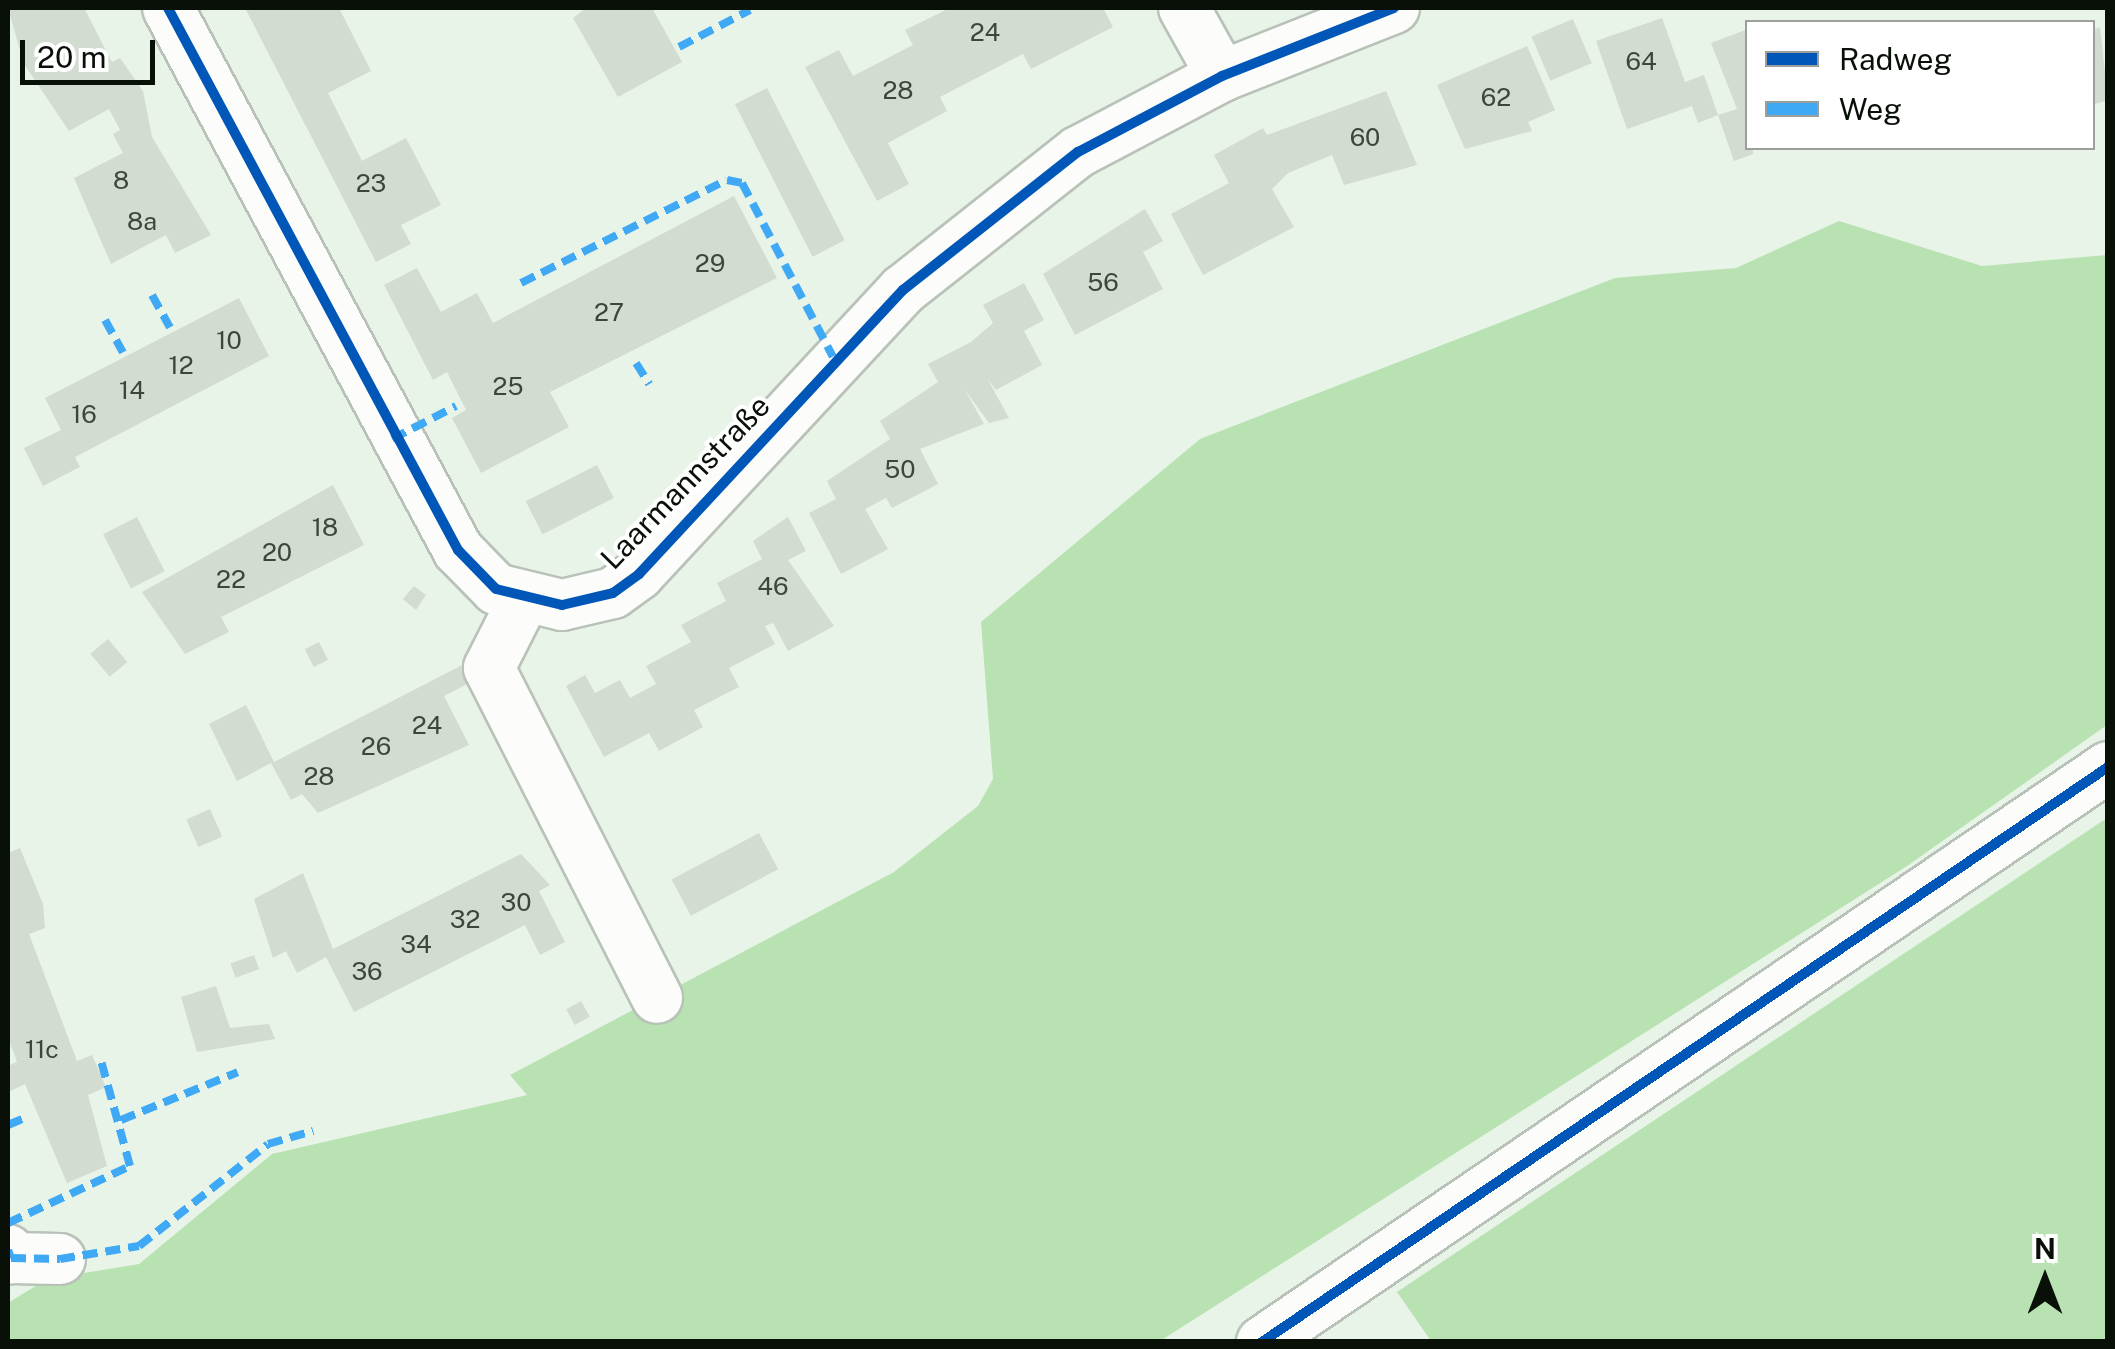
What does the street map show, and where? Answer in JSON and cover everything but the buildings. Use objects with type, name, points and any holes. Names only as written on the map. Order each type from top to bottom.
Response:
[{"type":"street","points":[[168,8],[430,507],[496,588],[523,601],[489,668],[657,998]]},
{"type":"street","points":[[1184,8],[1222,76]]},
{"type":"street","name":"Laarmannstraße","points":[[523,601],[588,602],[626,584],[903,290],[1078,152],[1222,76],[1394,8]]},
{"type":"street","points":[[1262,1342],[2108,767]]},
{"type":"street","points":[[8,1250],[60,1259]]},
{"type":"green space","points":[[1839,221],[1982,266],[2107,255],[2107,725],[1907,866],[1160,1341],[8,1342],[8,1303],[47,1279],[139,1264],[272,1154],[527,1095],[510,1075],[894,872],[978,806],[993,779],[981,622],[1200,439],[1615,278],[1736,268]]},
{"type":"green space","points":[[2107,818],[2107,1341],[1431,1341],[1397,1292]]},
{"type":"marked path","points":[[679,47],[750,10]]},
{"type":"marked path","points":[[521,283],[727,180],[742,183],[833,357]]},
{"type":"marked path","points":[[152,295],[170,327]]},
{"type":"marked path","points":[[105,320],[123,352]]},
{"type":"marked path","points":[[636,363],[649,384]]},
{"type":"marked path","points":[[392,439],[456,406]]},
{"type":"marked path","points":[[8,1223],[130,1166],[101,1061]]},
{"type":"marked path","points":[[121,1120],[238,1072]]},
{"type":"marked path","points":[[8,1125],[27,1117]]},
{"type":"marked path","points":[[8,1250],[11,1258],[60,1259],[139,1246],[268,1144],[313,1131]]},
{"type":"cycle path","points":[[168,8],[458,550],[496,589],[562,605],[613,593],[639,574],[903,290],[1078,152],[1222,76],[1394,8]]},
{"type":"cycle path","points":[[1262,1342],[2108,767]]}]
